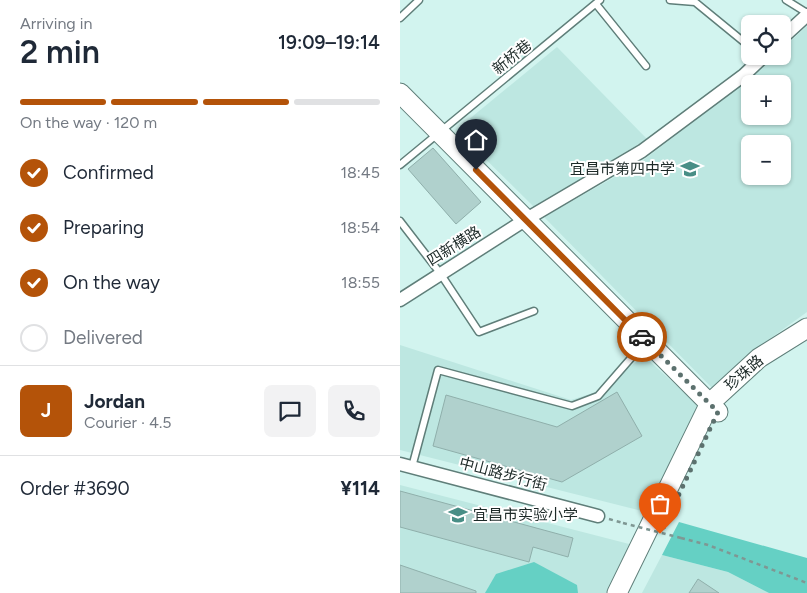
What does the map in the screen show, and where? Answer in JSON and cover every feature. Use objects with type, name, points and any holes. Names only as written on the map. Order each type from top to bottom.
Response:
[{"type":"main road","points":[[400,93],[714,408]]},
{"type":"main road","name":"珍珠路","points":[[617,593],[714,408],[759,358],[807,328]]},
{"type":"main road","name":"珍珠路","points":[[632,593],[714,408],[768,367],[807,341]]},
{"type":"street","points":[[791,29],[807,14]]},
{"type":"street","name":"四新横路","points":[[400,300],[525,220],[642,151],[744,75],[754,65]]},
{"type":"street","name":"中山路步行街","points":[[406,465],[598,516]]},
{"type":"lane","points":[[400,18],[419,0]]},
{"type":"lane","points":[[670,0],[695,2],[741,40]]},
{"type":"lane","points":[[786,0],[807,14]]},
{"type":"lane","points":[[598,2],[646,66]]},
{"type":"lane","name":"新桥巷","points":[[400,165],[598,2]]},
{"type":"lane","points":[[400,221],[440,273],[479,332],[534,311]]},
{"type":"lane","points":[[406,465],[438,370],[572,406],[598,396],[646,341]]},
{"type":"path","points":[[623,523],[708,545],[807,582]]},
{"type":"shaded area","name":"宜昌市第四中学","points":[[807,26],[807,312],[746,356],[715,391],[544,217],[641,162],[741,85],[741,125],[791,125],[791,75],[753,75],[764,65],[791,65],[791,41]]},
{"type":"shaded area","points":[[557,47],[647,139],[534,207],[456,130]]},
{"type":"shaded area","points":[[400,345],[571,400],[596,392],[644,356],[701,408],[650,513],[400,450]]},
{"type":"shaded area","name":"宜昌市实验小学","points":[[400,485],[633,545],[606,593],[400,593]]},
{"type":"shaded area","points":[[679,522],[807,558],[807,593],[769,593],[728,572],[662,555]]},
{"type":"shaded area","points":[[662,555],[728,572],[769,593],[642,593]]},
{"type":"shaded area","points":[[534,562],[577,585],[578,593],[485,593],[496,574]]},
{"type":"building","points":[[433,148],[481,202],[456,224],[408,169]]},
{"type":"building","points":[[617,392],[642,436],[562,482],[433,446],[446,395],[557,427]]},
{"type":"building","points":[[400,491],[573,538],[568,557],[533,547],[529,562],[400,527]]},
{"type":"building","points":[[400,565],[476,591],[476,593],[400,593]]},
{"type":"building","points":[[698,579],[719,593],[689,593]]},
{"type":"way so far","points":[[642,337],[718,412],[660,534]]},
{"type":"place","name":"宜昌市第四中学","points":[[690,169]]},
{"type":"place","name":"宜昌市实验小学","points":[[458,515]]},
{"type":"route","points":[[476,170],[642,337]]}]
